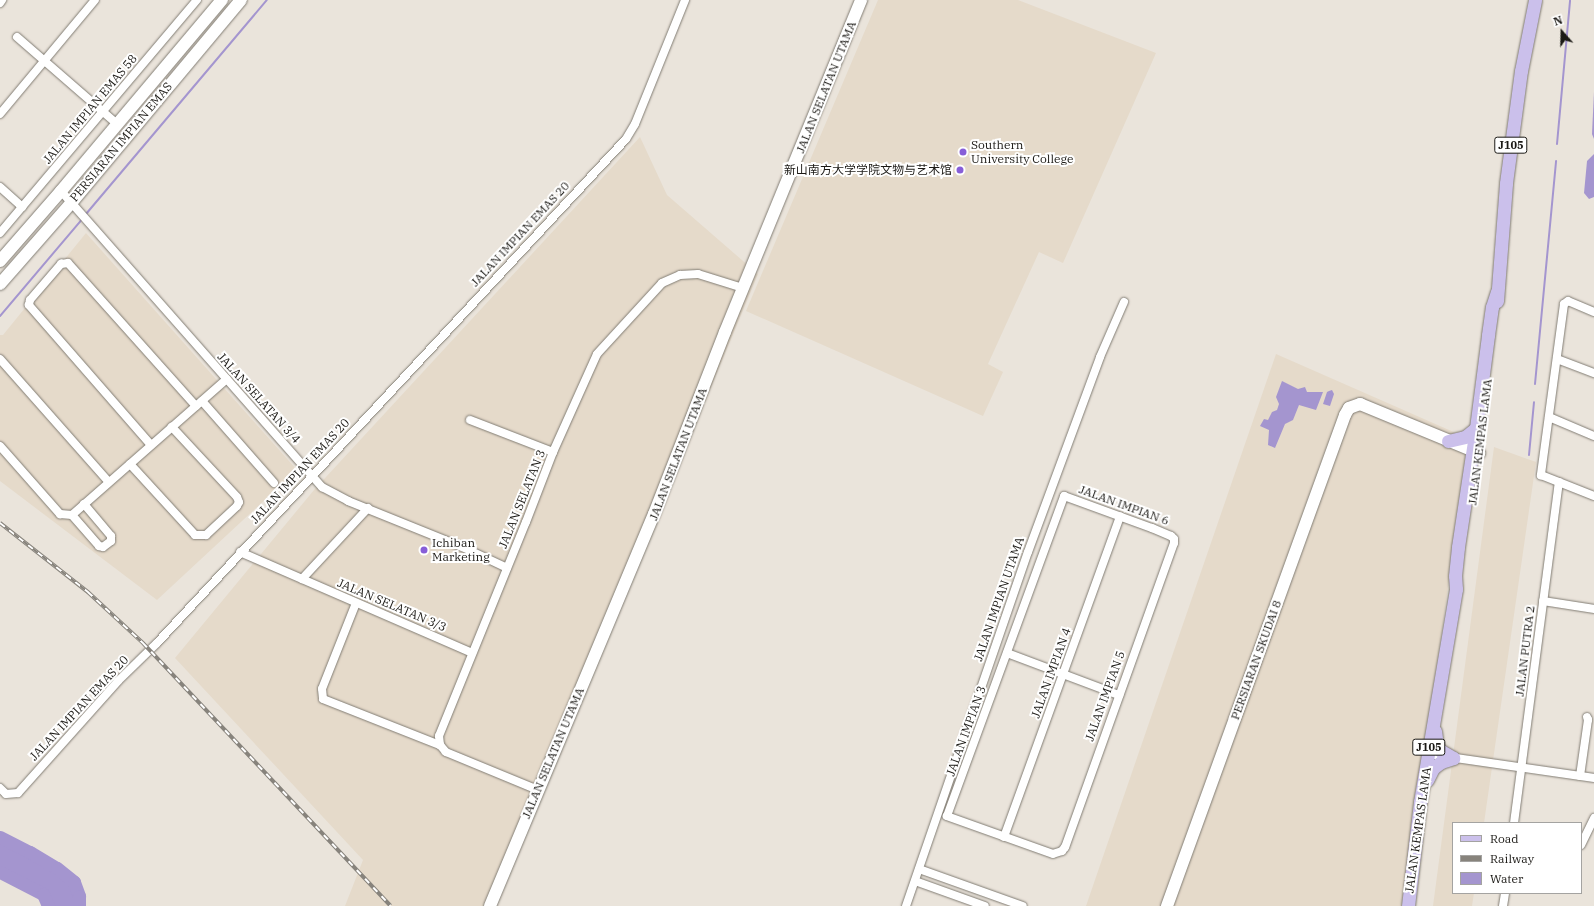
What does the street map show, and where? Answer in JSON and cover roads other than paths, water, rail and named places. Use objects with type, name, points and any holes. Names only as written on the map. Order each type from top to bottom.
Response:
[{"type":"main road","name":"JALAN KEMPAS LAMA","points":[[1408,906],[1420,802],[1428,754],[1456,589],[1463,578],[1476,452],[1497,307],[1504,201],[1514,116],[1535,0]]},
{"type":"main road","name":"JALAN KEMPAS LAMA","points":[[1476,452],[1476,428],[1488,335],[1492,307],[1497,292]]},
{"type":"main road","points":[[1448,441],[1465,437],[1476,428]]},
{"type":"main road","points":[[1439,691],[1435,739],[1441,751],[1453,758]]},
{"type":"main road","points":[[1420,802],[1427,779],[1433,768],[1441,762],[1453,758]]},
{"type":"street","points":[[0,114],[43,60],[95,0]]},
{"type":"street","name":"JALAN IMPIAN EMAS 58","points":[[0,233],[104,112],[197,0]]},
{"type":"street","name":"PERSIARAN IMPIAN EMAS","points":[[0,262],[222,0]]},
{"type":"street","name":"PERSIARAN IMPIAN EMAS","points":[[0,284],[72,202],[241,0]]},
{"type":"street","name":"JALAN IMPIAN EMAS 20","points":[[0,788],[6,794],[18,793],[118,681],[157,642],[613,151],[626,139],[633,128],[685,0]]},
{"type":"street","name":"JALAN SELATAN UTAMA","points":[[490,906],[654,514],[743,288],[861,0]]},
{"type":"street","points":[[17,37],[117,124]]},
{"type":"street","points":[[0,187],[22,207]]},
{"type":"street","name":"JALAN SELATAN 3/4","points":[[61,191],[322,487],[348,501],[368,508],[506,568]]},
{"type":"street","points":[[151,445],[29,305],[30,300],[61,264],[68,263],[274,483]]},
{"type":"street","name":"JALAN SELATAN 3","points":[[440,745],[439,736],[472,652],[529,515],[553,452],[597,354],[662,284],[680,275],[698,274],[743,288]]},
{"type":"street","points":[[1594,312],[1568,301],[1565,302],[1560,329],[1541,475],[1594,496]]},
{"type":"street","name":"JALAN IMPIAN UTAMA","points":[[906,906],[1028,552],[1103,351],[1124,302]]},
{"type":"street","points":[[0,359],[109,482]]},
{"type":"street","points":[[1557,359],[1594,373]]},
{"type":"street","points":[[72,515],[227,379]]},
{"type":"street","name":"PERSIARAN SKUDAI 8","points":[[1167,906],[1345,414],[1349,408],[1360,404],[1448,441]]},
{"type":"street","points":[[1549,417],[1594,436]]},
{"type":"street","points":[[470,420],[553,452]]},
{"type":"street","points":[[130,464],[195,535],[206,535],[237,506],[239,502],[237,497],[172,427]]},
{"type":"street","points":[[1448,441],[1476,452]]},
{"type":"street","points":[[0,446],[60,514],[72,515],[99,546],[103,547],[111,541],[111,536],[84,504]]},
{"type":"street","name":"JALAN PUTRA 2","points":[[1514,822],[1559,482]]},
{"type":"street","name":"JALAN IMPIAN 6","points":[[1064,496],[1152,528],[1174,539]]},
{"type":"street","name":"JALAN IMPIAN 3","points":[[1004,837],[947,816],[1064,496]]},
{"type":"street","points":[[302,579],[368,508]]},
{"type":"street","name":"JALAN IMPIAN 4","points":[[1004,837],[1120,516]]},
{"type":"street","name":"JALAN IMPIAN 5","points":[[1004,837],[1053,854],[1062,851],[1066,847],[1174,539]]},
{"type":"street","name":"JALAN SELATAN 3/3","points":[[240,552],[472,652]]},
{"type":"street","points":[[1543,601],[1594,609]]},
{"type":"street","points":[[356,603],[322,689],[323,699],[440,745],[446,752],[538,790]]},
{"type":"street","points":[[1007,653],[1119,695]]},
{"type":"street","points":[[1580,776],[1588,720],[1587,716]]},
{"type":"street","points":[[1428,754],[1594,778]]},
{"type":"street","points":[[1582,843],[1594,818]]},
{"type":"street","points":[[919,869],[1018,905]]},
{"type":"street","points":[[915,881],[985,906]]},
{"type":"street","points":[[1503,906],[1505,894]]},
{"type":"water","points":[[1594,92],[1594,139],[1592,134]]},
{"type":"water","points":[[1594,154],[1594,197],[1589,199],[1584,193],[1587,161]]},
{"type":"water","points":[[1282,381],[1298,389],[1305,387],[1307,392],[1323,392],[1316,410],[1299,405],[1293,420],[1285,424],[1275,448],[1268,445],[1269,430],[1260,426],[1264,419],[1268,420],[1272,412],[1277,410],[1279,404],[1276,397]]},
{"type":"water","points":[[1332,390],[1334,394],[1330,406],[1323,404],[1327,392]]},
{"type":"water","points":[[0,837],[57,867],[74,882],[79,896],[79,906],[48,906],[43,894],[0,872]]},
{"type":"waterway","points":[[86,214],[267,0]]},
{"type":"waterway","points":[[1557,144],[1570,1]]},
{"type":"waterway","points":[[1535,384],[1556,161]]},
{"type":"waterway","points":[[0,316],[83,218]]},
{"type":"waterway","points":[[1529,455],[1534,402]]},
{"type":"waterway","points":[[0,837],[57,868],[74,882],[79,896],[79,906]]},
{"type":"waterway","points":[[0,872],[43,894],[48,906]]},
{"type":"railway","points":[[0,523],[88,592],[143,643],[391,906]]},
{"type":"place","name":"Southern University College","points":[[963,152]]},
{"type":"place","name":"新山南方大学学院文物与艺术馆","points":[[960,170]]},
{"type":"place","name":"Ichiban Marketing","points":[[424,550]]}]
